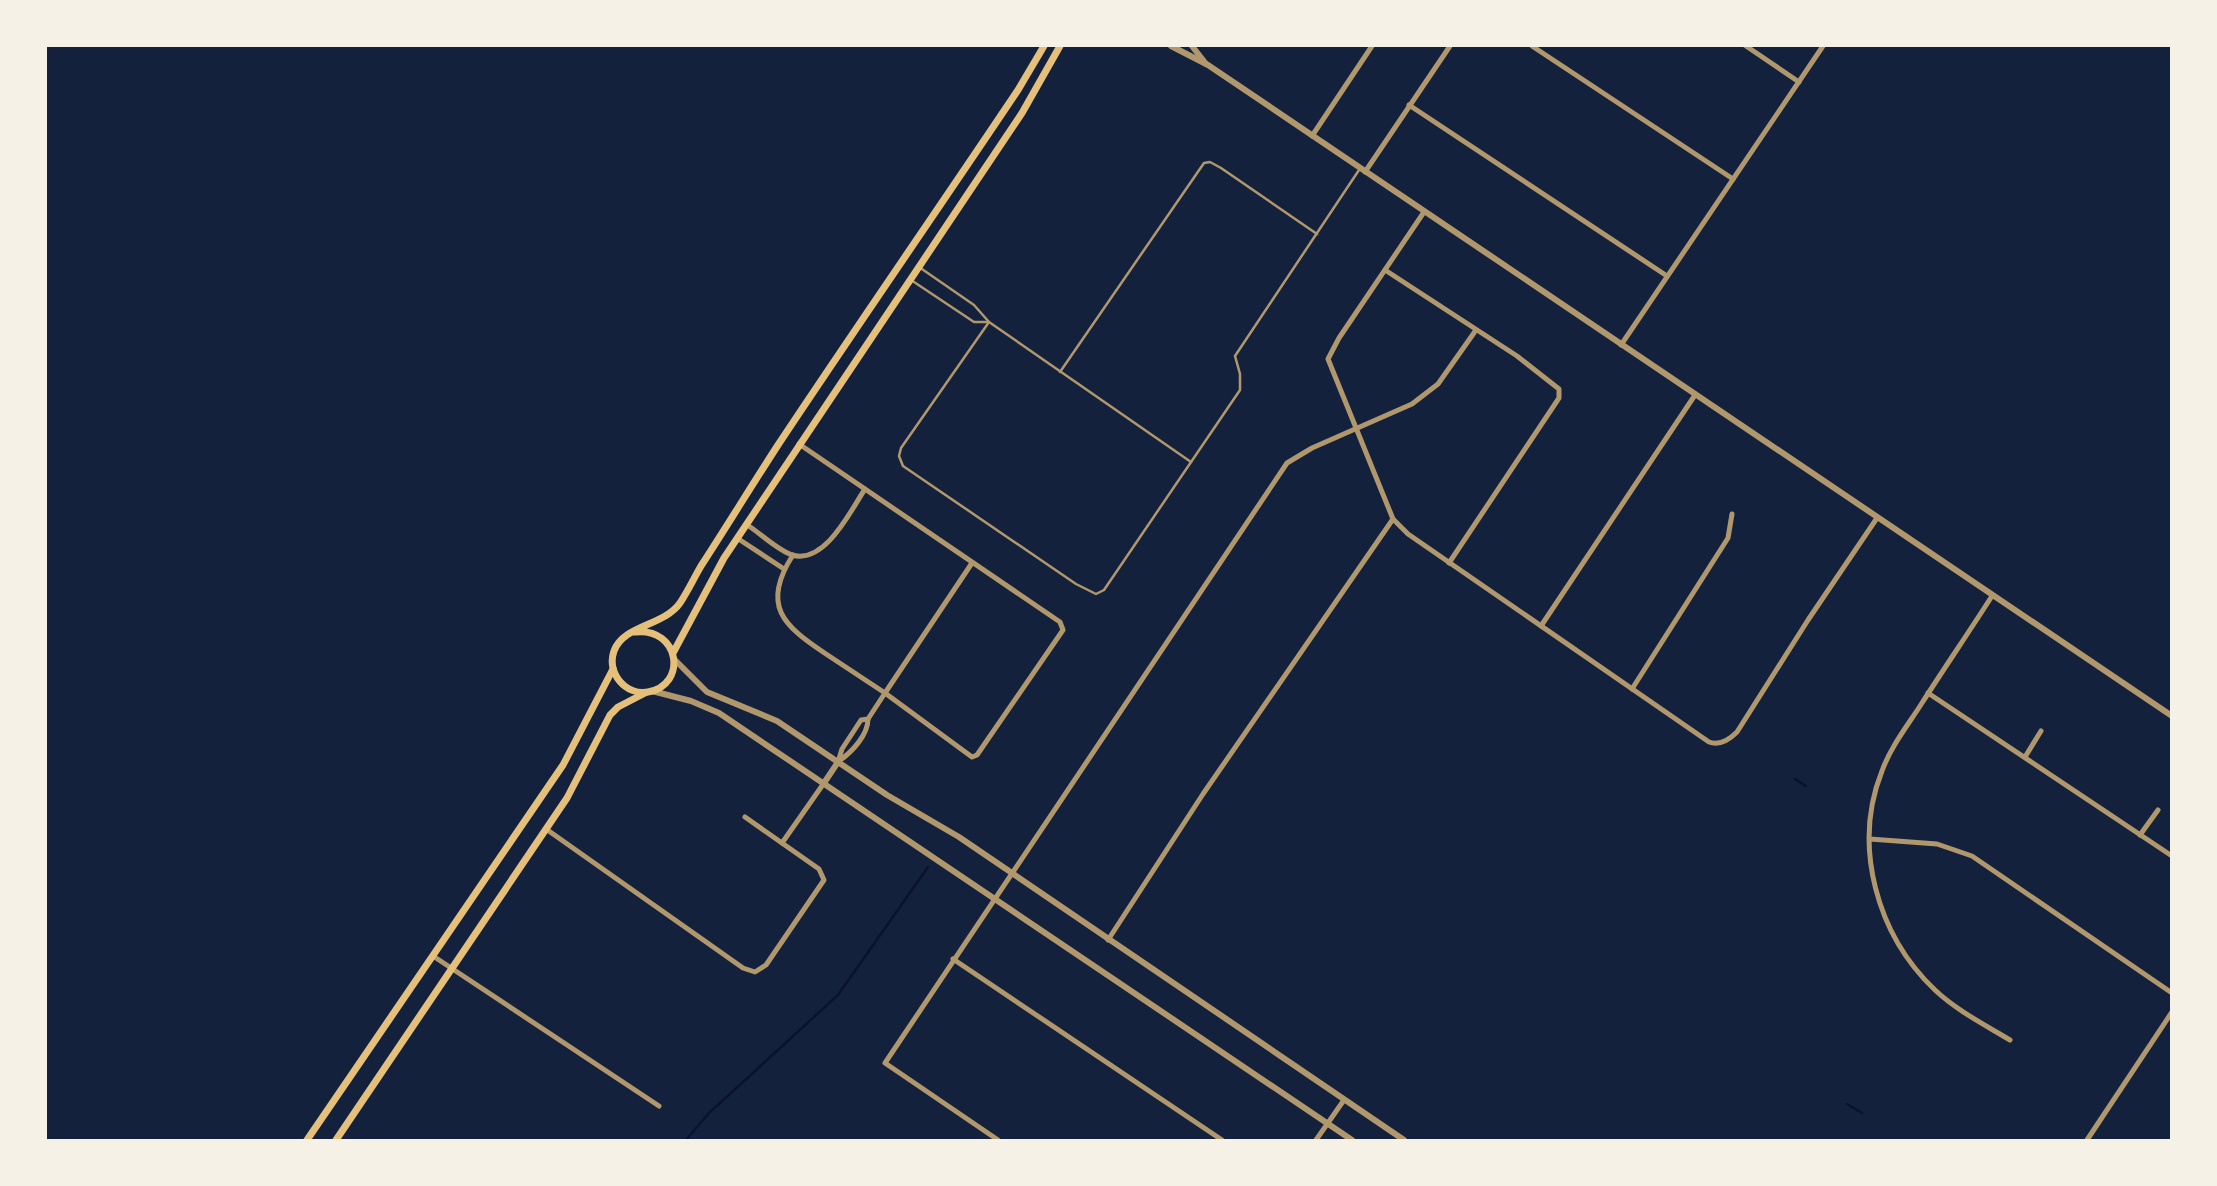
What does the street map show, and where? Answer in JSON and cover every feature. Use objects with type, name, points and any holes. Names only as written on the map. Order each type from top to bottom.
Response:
[{"type":"main road","points":[[307,1140],[564,765],[613,669],[614,650],[619,642],[665,618],[682,600],[751,487],[1018,90],[1044,46]]},
{"type":"main road","points":[[673,656],[737,538],[1032,98],[1060,46]]},
{"type":"main road","points":[[905,258],[919,267]]},
{"type":"main road","points":[[897,270],[911,279]]},
{"type":"main road","points":[[336,1140],[576,783],[610,715],[618,706],[666,683],[672,674],[673,656],[669,644],[654,632],[635,632]]},
{"type":"main road","points":[[613,669],[622,684],[638,692],[649,692]]},
{"type":"street","points":[[1171,46],[1208,65],[2172,716]]},
{"type":"street","points":[[1192,46],[1208,65]]},
{"type":"street","points":[[1312,136],[1372,46]]},
{"type":"street","points":[[1362,170],[1450,46]]},
{"type":"street","points":[[1532,46],[1733,179]]},
{"type":"street","points":[[1746,46],[1799,82]]},
{"type":"street","points":[[1621,345],[1823,46]]},
{"type":"street","points":[[1409,105],[1667,276]]},
{"type":"street","points":[[1424,212],[1328,359],[1393,519],[1408,534],[1449,563],[1709,742],[1717,744],[1730,740],[1737,732],[1877,518]]},
{"type":"street","points":[[1385,270],[1559,389],[1559,398],[1449,563]]},
{"type":"street","points":[[998,1140],[885,1063],[1287,463],[1354,428],[1412,404],[1438,384],[1476,330]]},
{"type":"street","points":[[1541,626],[1695,396]]},
{"type":"street","points":[[799,444],[865,489],[972,563],[1060,622],[1061,637],[985,749],[972,757],[791,631],[778,602],[784,569],[793,555],[821,549],[833,538],[865,489]]},
{"type":"street","points":[[1632,689],[1728,538],[1732,514]]},
{"type":"street","points":[[1108,940],[1203,794],[1393,519]]},
{"type":"street","points":[[746,524],[793,555]]},
{"type":"street","points":[[737,538],[784,569]]},
{"type":"street","points":[[782,843],[838,762],[850,754],[868,727],[868,719],[972,563]]},
{"type":"street","points":[[1993,596],[1928,693],[1882,771],[1874,799],[1867,852],[1871,877],[1887,918],[1912,963],[1937,992],[2010,1040]]},
{"type":"street","points":[[673,656],[707,692],[777,721],[959,837],[1404,1140]]},
{"type":"street","points":[[649,692],[691,701],[719,713],[1352,1140]]},
{"type":"street","points":[[1928,693],[2172,856]]},
{"type":"street","points":[[2025,757],[2042,731]]},
{"type":"street","points":[[2140,835],[2158,810]]},
{"type":"street","points":[[546,829],[749,972],[760,970],[766,965],[824,880],[820,869],[745,817]]},
{"type":"street","points":[[1870,839],[1937,844],[1972,856],[2172,993]]},
{"type":"street","points":[[433,956],[659,1106]]},
{"type":"street","points":[[953,958],[1222,1140]]},
{"type":"street","points":[[2087,1140],[2172,1012]]},
{"type":"street","points":[[1316,1140],[1344,1100]]},
{"type":"lane","points":[[1060,372],[1204,163],[1210,162],[1222,167],[1317,234]]},
{"type":"lane","points":[[989,322],[901,448],[899,456],[903,466],[1076,584],[1096,594],[1104,590],[1240,390],[1240,374],[1235,356],[1362,170]]},
{"type":"lane","points":[[919,267],[974,305],[989,322],[1191,462]]},
{"type":"lane","points":[[911,279],[974,322],[989,322]]},
{"type":"waterway","points":[[1795,779],[1806,786]]},
{"type":"waterway","points":[[686,1140],[708,1114],[838,995],[928,867]]},
{"type":"waterway","points":[[1847,1104],[1862,1113]]}]
